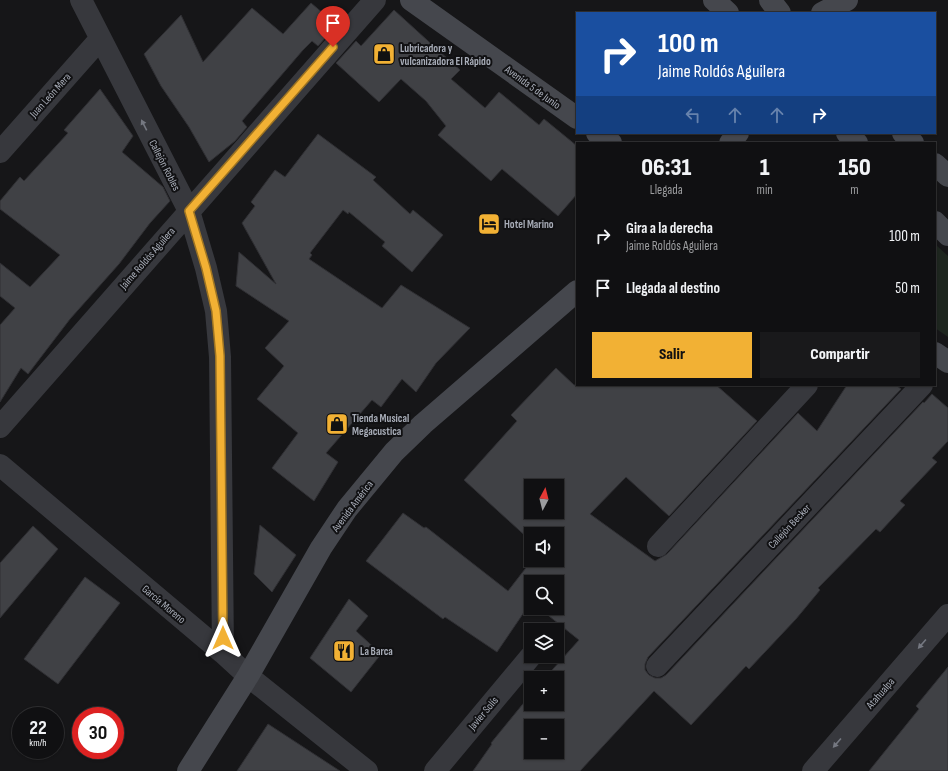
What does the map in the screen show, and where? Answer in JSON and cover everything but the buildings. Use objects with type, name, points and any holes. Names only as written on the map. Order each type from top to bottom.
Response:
[{"type":"street","name":"Callejón Robles","points":[[81,0],[189,211],[206,268],[216,311],[220,356],[223,653]]},
{"type":"street","name":"Jaime Roldós Aguilera","points":[[0,427],[374,0]]},
{"type":"street","name":"Avenida 5 de Junio","points":[[411,0],[576,117]]},
{"type":"street","points":[[714,0],[727,12]]},
{"type":"street","points":[[770,0],[779,12]]},
{"type":"street","points":[[824,12],[847,0]]},
{"type":"street","name":"Juan León Mera","points":[[0,152],[100,39]]},
{"type":"street","points":[[598,134],[610,142]]},
{"type":"street","points":[[731,142],[737,134]]},
{"type":"street","points":[[848,134],[856,142]]},
{"type":"street","points":[[903,134],[912,142]]},
{"type":"street","points":[[936,165],[948,176]]},
{"type":"street","points":[[936,223],[948,235]]},
{"type":"street","name":"Avenida América","points":[[188,771],[248,676],[321,548],[347,509],[390,458],[423,424],[576,292]]},
{"type":"street","points":[[658,546],[806,386]]},
{"type":"street","name":"Callejón Becker","points":[[657,666],[921,386]]},
{"type":"street","name":"García Moreno","points":[[0,465],[223,653],[248,676],[367,771]]},
{"type":"street","name":"Atahualpa","points":[[812,771],[948,615]]},
{"type":"street","name":"Javier Solís","points":[[436,771],[525,663]]},
{"type":"shaded area","points":[[936,245],[948,256],[948,337],[936,329]]},
{"type":"place","name":"Lubricadora y vulcanizadora El Rápido","points":[[384,54]]},
{"type":"place","name":"Hotel Marino","points":[[489,224]]},
{"type":"place","name":"Tienda Musical Megacustica","points":[[337,424]]},
{"type":"place","name":"La Barca","points":[[344,651]]},
{"type":"route","points":[[223,638],[220,356],[216,311],[206,268],[189,211],[333,47]]}]
